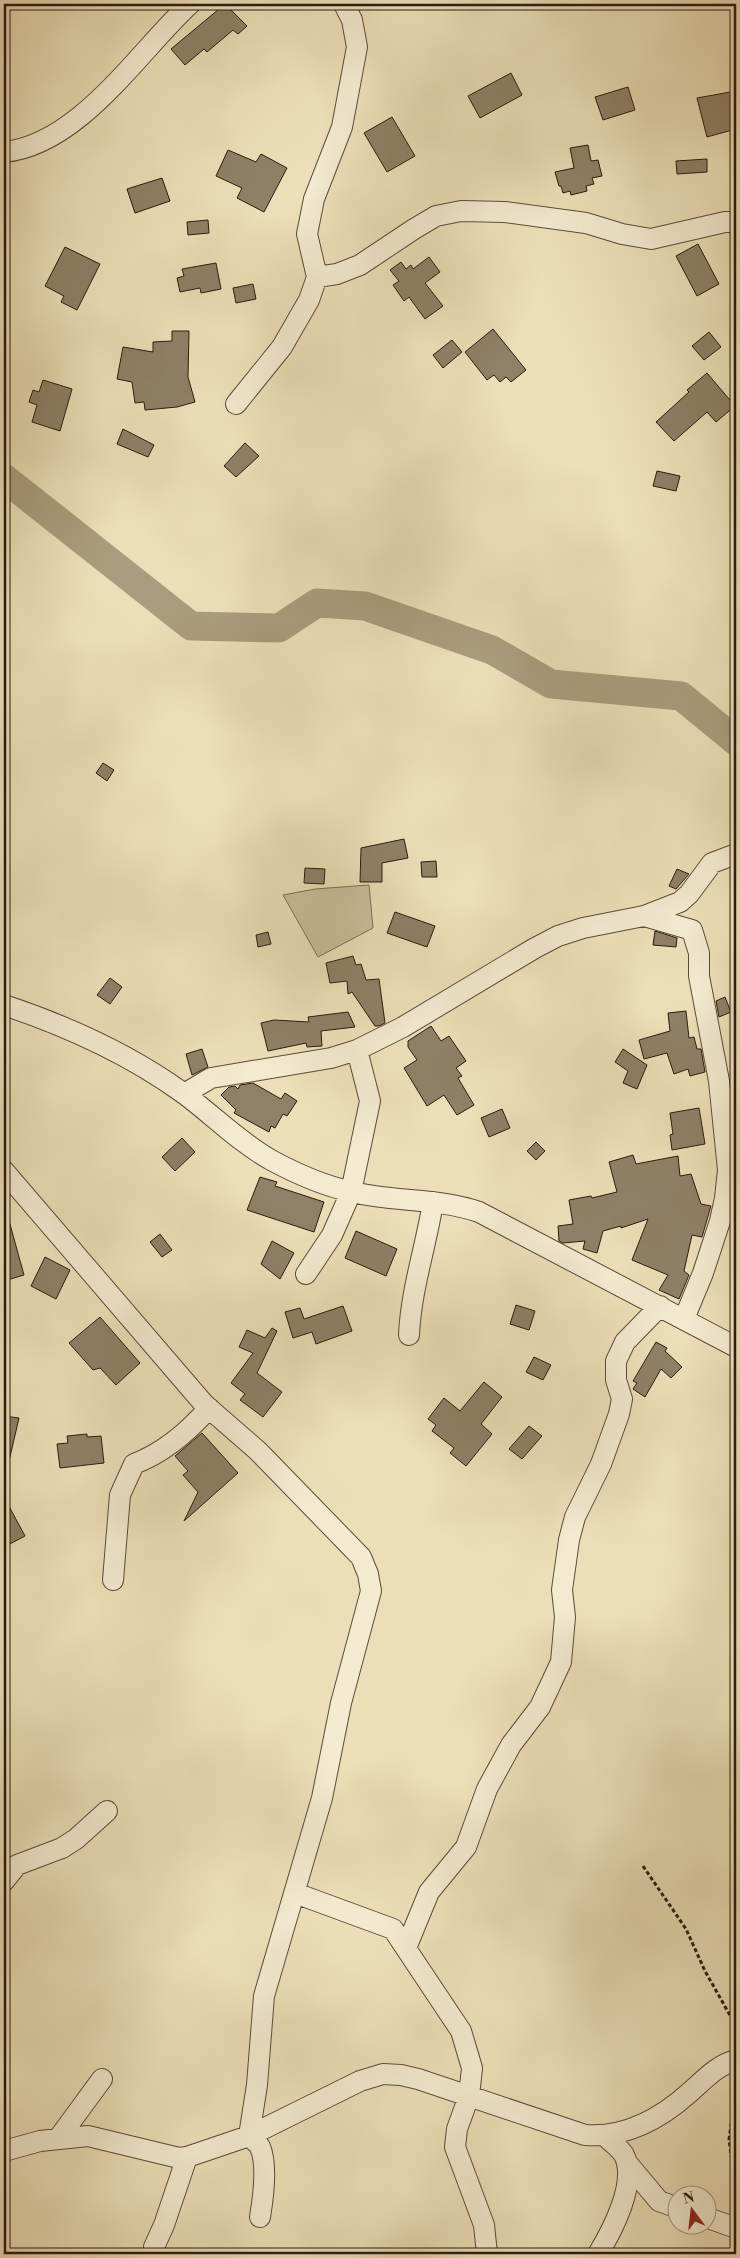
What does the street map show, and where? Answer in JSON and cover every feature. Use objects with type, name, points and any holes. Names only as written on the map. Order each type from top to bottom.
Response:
[{"type":"street","points":[[4,152],[28,147],[51,137],[85,112],[190,4]]},
{"type":"street","points":[[236,404],[282,347],[309,300],[317,278],[306,234],[314,199],[342,127],[357,47],[352,20],[344,4]]},
{"type":"street","points":[[317,278],[337,274],[360,265],[429,220],[461,211],[505,212],[586,223],[622,234],[651,239],[725,222],[736,222]]},
{"type":"street","points":[[184,1094],[212,1078],[331,1058],[358,1050],[403,1027],[558,936],[583,928],[644,916],[680,902],[689,894],[712,864],[736,854]]},
{"type":"street","points":[[644,916],[684,926],[692,930],[696,937],[701,985],[724,1120],[728,1170],[725,1198],[703,1273],[684,1318]]},
{"type":"street","points":[[4,1005],[78,1032],[140,1066],[184,1094],[226,1129],[271,1160],[352,1192],[458,1205],[479,1212],[736,1347]]},
{"type":"street","points":[[306,1274],[332,1235],[352,1192],[370,1101],[358,1050]]},
{"type":"street","points":[[4,1171],[209,1408],[258,1451],[320,1512],[361,1557],[368,1574],[371,1591],[341,1703],[322,1798],[264,1996],[257,2085],[249,2136]]},
{"type":"street","points":[[409,1335],[410,1310],[415,1280],[428,1234],[433,1202]]},
{"type":"street","points":[[406,1948],[429,1892],[466,1847],[487,1789],[511,1746],[540,1707],[561,1662],[565,1617],[562,1590],[569,1540],[574,1517],[601,1464],[619,1414],[622,1399],[616,1380],[616,1361],[625,1342],[660,1306]]},
{"type":"street","points":[[113,1580],[120,1495],[134,1464],[152,1457],[171,1443],[209,1408]]},
{"type":"street","points":[[4,1881],[17,1866],[62,1848],[76,1839],[107,1811]]},
{"type":"street","points":[[295,1893],[393,1929],[461,2032],[472,2068],[469,2096],[456,2129],[455,2147],[484,2225],[487,2254]]},
{"type":"street","points":[[4,2151],[40,2141],[88,2136],[179,2158],[188,2157],[249,2136],[360,2081],[383,2074],[401,2074],[585,2135],[605,2136],[620,2133],[652,2120],[684,2097],[716,2069],[736,2060]]},
{"type":"street","points":[[58,2139],[102,2079]]},
{"type":"street","points":[[249,2136],[260,2146],[263,2171],[263,2196],[260,2217]]},
{"type":"street","points":[[605,2136],[623,2153],[628,2164],[659,2201],[668,2204]]},
{"type":"street","points":[[154,2254],[154,2247],[164,2225],[188,2157]]},
{"type":"street","points":[[598,2254],[607,2240],[628,2188],[628,2164]]},
{"type":"street","points":[[718,2222],[736,2228]]},
{"type":"path","points":[[643,1866],[686,1929],[705,1971],[736,2026]]},
{"type":"path","points":[[736,2091],[729,2139],[736,2192]]},
{"type":"shaded area","points":[[369,885],[373,928],[318,957],[283,895],[315,889]]},
{"type":"building","points":[[225,4],[247,26],[238,34],[233,30],[207,52],[204,49],[185,65],[171,49]]},
{"type":"building","points":[[511,73],[522,95],[480,118],[468,96]]},
{"type":"building","points":[[628,87],[635,110],[603,120],[595,97]]},
{"type":"building","points":[[736,91],[736,129],[707,137],[697,98]]},
{"type":"building","points":[[392,117],[415,156],[387,172],[364,133]]},
{"type":"building","points":[[588,145],[591,161],[598,160],[602,176],[592,178],[594,184],[586,186],[587,191],[571,195],[570,191],[563,193],[555,172],[574,168],[570,148]]},
{"type":"building","points":[[228,150],[256,162],[261,154],[287,168],[264,212],[237,198],[242,188],[216,176]]},
{"type":"building","points":[[707,159],[707,172],[677,174],[676,161]]},
{"type":"building","points":[[162,178],[170,201],[135,213],[127,189]]},
{"type":"building","points":[[208,220],[209,233],[188,235],[187,222]]},
{"type":"building","points":[[698,244],[719,284],[697,296],[676,256]]},
{"type":"building","points":[[65,247],[100,264],[77,310],[61,302],[64,296],[45,286]]},
{"type":"building","points":[[429,257],[440,272],[425,283],[443,306],[425,319],[409,297],[404,301],[393,285],[399,281],[390,270],[401,262],[406,269],[411,265],[413,269]]},
{"type":"building","points":[[216,263],[221,289],[201,293],[200,288],[180,292],[177,278],[184,276],[182,269]]},
{"type":"building","points":[[253,284],[256,299],[236,303],[233,288]]},
{"type":"building","points":[[493,329],[526,370],[511,382],[506,377],[500,382],[494,375],[487,380],[465,352]]},
{"type":"building","points":[[172,331],[189,331],[188,377],[195,402],[177,407],[145,410],[144,402],[135,403],[132,382],[117,379],[123,347],[153,352],[153,342],[172,341]]},
{"type":"building","points":[[709,332],[721,347],[704,360],[692,346]]},
{"type":"building","points":[[452,340],[462,352],[443,368],[433,355]]},
{"type":"building","points":[[707,373],[735,406],[716,422],[707,412],[674,441],[656,422],[689,392],[687,390]]},
{"type":"building","points":[[43,380],[72,389],[60,431],[32,422],[37,405],[29,402],[33,390],[39,392]]},
{"type":"building","points":[[123,429],[154,445],[148,457],[117,444]]},
{"type":"building","points":[[245,443],[259,456],[236,477],[224,466]]},
{"type":"building","points":[[657,471],[680,476],[676,491],[653,486]]},
{"type":"building","points":[[103,763],[114,770],[107,781],[96,773]]},
{"type":"building","points":[[404,839],[408,858],[382,863],[382,882],[360,882],[361,848]]},
{"type":"building","points":[[436,861],[437,877],[422,877],[421,862]]},
{"type":"building","points":[[305,868],[325,869],[324,884],[304,883]]},
{"type":"building","points":[[677,869],[689,874],[676,889],[669,886]]},
{"type":"building","points":[[395,912],[435,926],[427,947],[387,933]]},
{"type":"building","points":[[655,931],[677,938],[676,947],[653,945]]},
{"type":"building","points":[[268,932],[271,944],[258,947],[256,935]]},
{"type":"building","points":[[353,956],[356,965],[361,964],[366,980],[379,979],[385,1023],[379,1026],[375,1026],[352,992],[348,994],[347,981],[330,983],[326,963]]},
{"type":"building","points":[[110,978],[122,987],[110,1004],[97,995]]},
{"type":"building","points":[[725,997],[731,1012],[719,1017],[716,1001]]},
{"type":"building","points":[[686,1011],[689,1038],[694,1037],[697,1049],[701,1049],[705,1072],[690,1076],[688,1069],[674,1074],[667,1053],[644,1059],[639,1040],[670,1031],[668,1013]]},
{"type":"building","points":[[348,1012],[355,1027],[321,1031],[322,1046],[307,1047],[306,1043],[268,1051],[261,1023],[274,1020],[309,1022],[308,1017]]},
{"type":"building","points":[[431,1026],[441,1041],[449,1036],[466,1061],[456,1068],[462,1076],[458,1078],[474,1105],[457,1115],[444,1095],[427,1106],[404,1068],[417,1060],[408,1047],[408,1041]]},
{"type":"building","points":[[202,1049],[208,1067],[192,1075],[186,1054]]},
{"type":"building","points":[[623,1049],[647,1065],[637,1089],[623,1083],[628,1071],[615,1062]]},
{"type":"building","points":[[253,1083],[281,1099],[285,1093],[297,1101],[287,1116],[283,1114],[275,1128],[271,1126],[269,1132],[234,1113],[236,1110],[221,1095],[229,1087],[235,1086],[238,1089],[240,1085]]},
{"type":"building","points":[[699,1108],[705,1144],[672,1150],[670,1135],[673,1134],[670,1113]]},
{"type":"building","points":[[502,1109],[510,1128],[489,1137],[481,1118]]},
{"type":"building","points":[[182,1138],[195,1152],[175,1171],[162,1157]]},
{"type":"building","points":[[536,1142],[545,1151],[536,1160],[527,1151]]},
{"type":"building","points":[[633,1155],[636,1164],[678,1156],[680,1176],[691,1174],[701,1204],[711,1206],[702,1237],[692,1235],[684,1271],[689,1275],[679,1299],[659,1290],[668,1275],[632,1260],[648,1219],[621,1228],[621,1226],[603,1231],[597,1253],[583,1249],[585,1241],[563,1243],[559,1241],[558,1226],[573,1224],[569,1200],[591,1196],[592,1198],[617,1192],[609,1162]]},
{"type":"building","points":[[260,1177],[277,1182],[275,1186],[324,1202],[314,1232],[247,1210]]},
{"type":"building","points":[[4,1217],[8,1217],[24,1275],[4,1281]]},
{"type":"building","points":[[356,1231],[397,1249],[386,1276],[345,1258]]},
{"type":"building","points":[[160,1234],[172,1250],[162,1257],[150,1242]]},
{"type":"building","points":[[272,1241],[294,1253],[280,1279],[261,1264]]},
{"type":"building","points":[[45,1257],[70,1270],[56,1299],[31,1286]]},
{"type":"building","points":[[516,1305],[535,1311],[529,1330],[510,1324]]},
{"type":"building","points":[[343,1306],[352,1331],[316,1344],[312,1332],[293,1338],[285,1312],[300,1308],[304,1319]]},
{"type":"building","points":[[100,1317],[140,1363],[116,1385],[100,1368],[93,1370],[69,1343]]},
{"type":"building","points":[[272,1328],[277,1331],[257,1373],[282,1392],[263,1417],[240,1400],[245,1394],[231,1383],[253,1353],[239,1347],[247,1330],[265,1338]]},
{"type":"building","points":[[656,1342],[667,1348],[665,1351],[682,1367],[671,1378],[661,1369],[645,1397],[633,1389],[637,1383],[633,1381]]},
{"type":"building","points":[[534,1357],[551,1365],[543,1380],[526,1372]]},
{"type":"building","points":[[484,1382],[502,1397],[481,1424],[492,1434],[466,1466],[450,1453],[454,1448],[432,1431],[436,1425],[428,1419],[444,1398],[460,1411]]},
{"type":"building","points":[[4,1416],[19,1418],[9,1461],[4,1461]]},
{"type":"building","points":[[529,1426],[542,1436],[522,1459],[509,1449]]},
{"type":"building","points":[[202,1433],[238,1473],[184,1521],[198,1492],[183,1475],[188,1471],[175,1456]]},
{"type":"building","points":[[87,1434],[87,1437],[101,1436],[104,1463],[60,1468],[57,1444],[68,1443],[67,1436]]},
{"type":"building","points":[[4,1497],[25,1536],[4,1547]]},
{"type":"waterway","points":[[4,478],[191,626],[279,628],[317,603],[365,606],[492,650],[551,684],[681,696],[736,741]]}]
